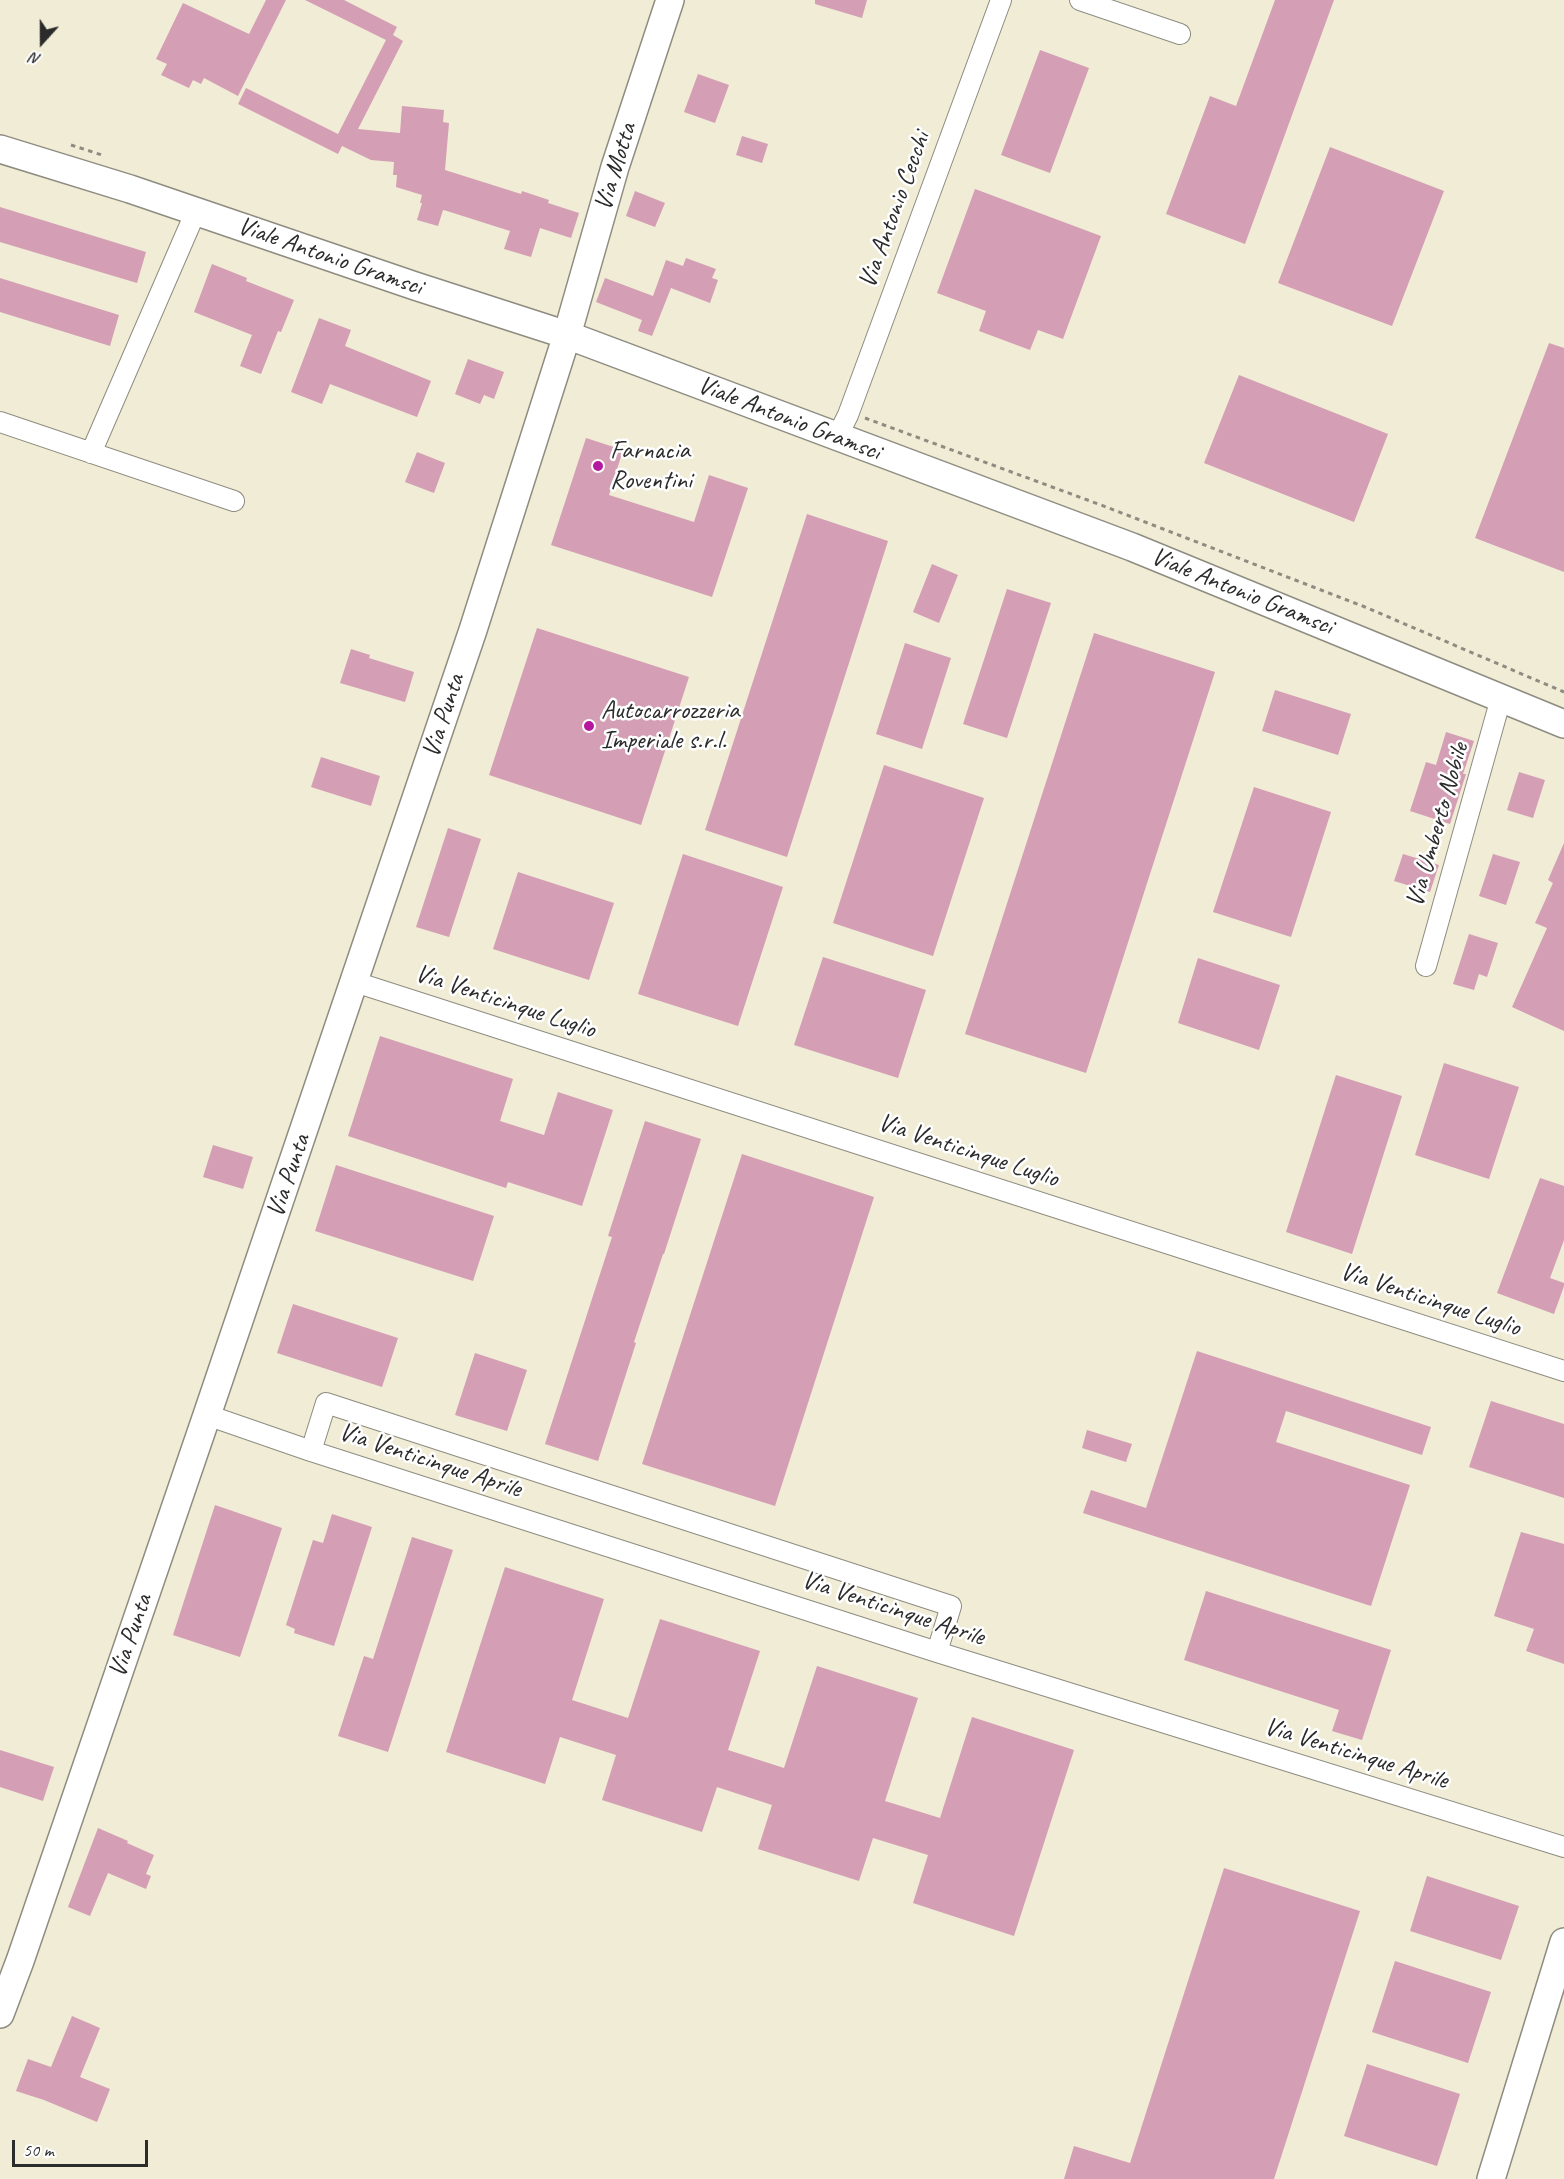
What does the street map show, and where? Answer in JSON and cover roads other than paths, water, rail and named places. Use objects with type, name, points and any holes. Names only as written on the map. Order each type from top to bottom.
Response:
[{"type":"street","name":"Via Motta","points":[[567,336],[615,167],[670,0]]},
{"type":"street","name":"Via Antonio Cecchi","points":[[837,437],[852,405],[1001,0]]},
{"type":"street","points":[[1080,0],[1180,34]]},
{"type":"street","name":"Viale Antonio Gramsci","points":[[0,149],[196,211],[567,336],[1132,547],[1564,724]]},
{"type":"street","points":[[91,453],[196,211]]},
{"type":"street","name":"Via Punta","points":[[0,2014],[355,982],[473,630],[567,336]]},
{"type":"street","points":[[0,422],[234,501]]},
{"type":"street","name":"Via Umberto Nobile","points":[[1426,966],[1501,698]]},
{"type":"street","name":"Via Venticinque Luglio","points":[[355,982],[1564,1371]]},
{"type":"street","points":[[311,1451],[326,1403],[951,1606],[937,1652]]},
{"type":"street","name":"Via Venticinque Aprile","points":[[207,1415],[311,1451],[937,1652],[1564,1847]]},
{"type":"street","points":[[1491,2179],[1564,1942]]},
{"type":"place","name":"Farnacia Roventini","points":[[598,466]]},
{"type":"place","name":"Autocarrozzeria Imperiale s.r.l.","points":[[589,726]]}]
